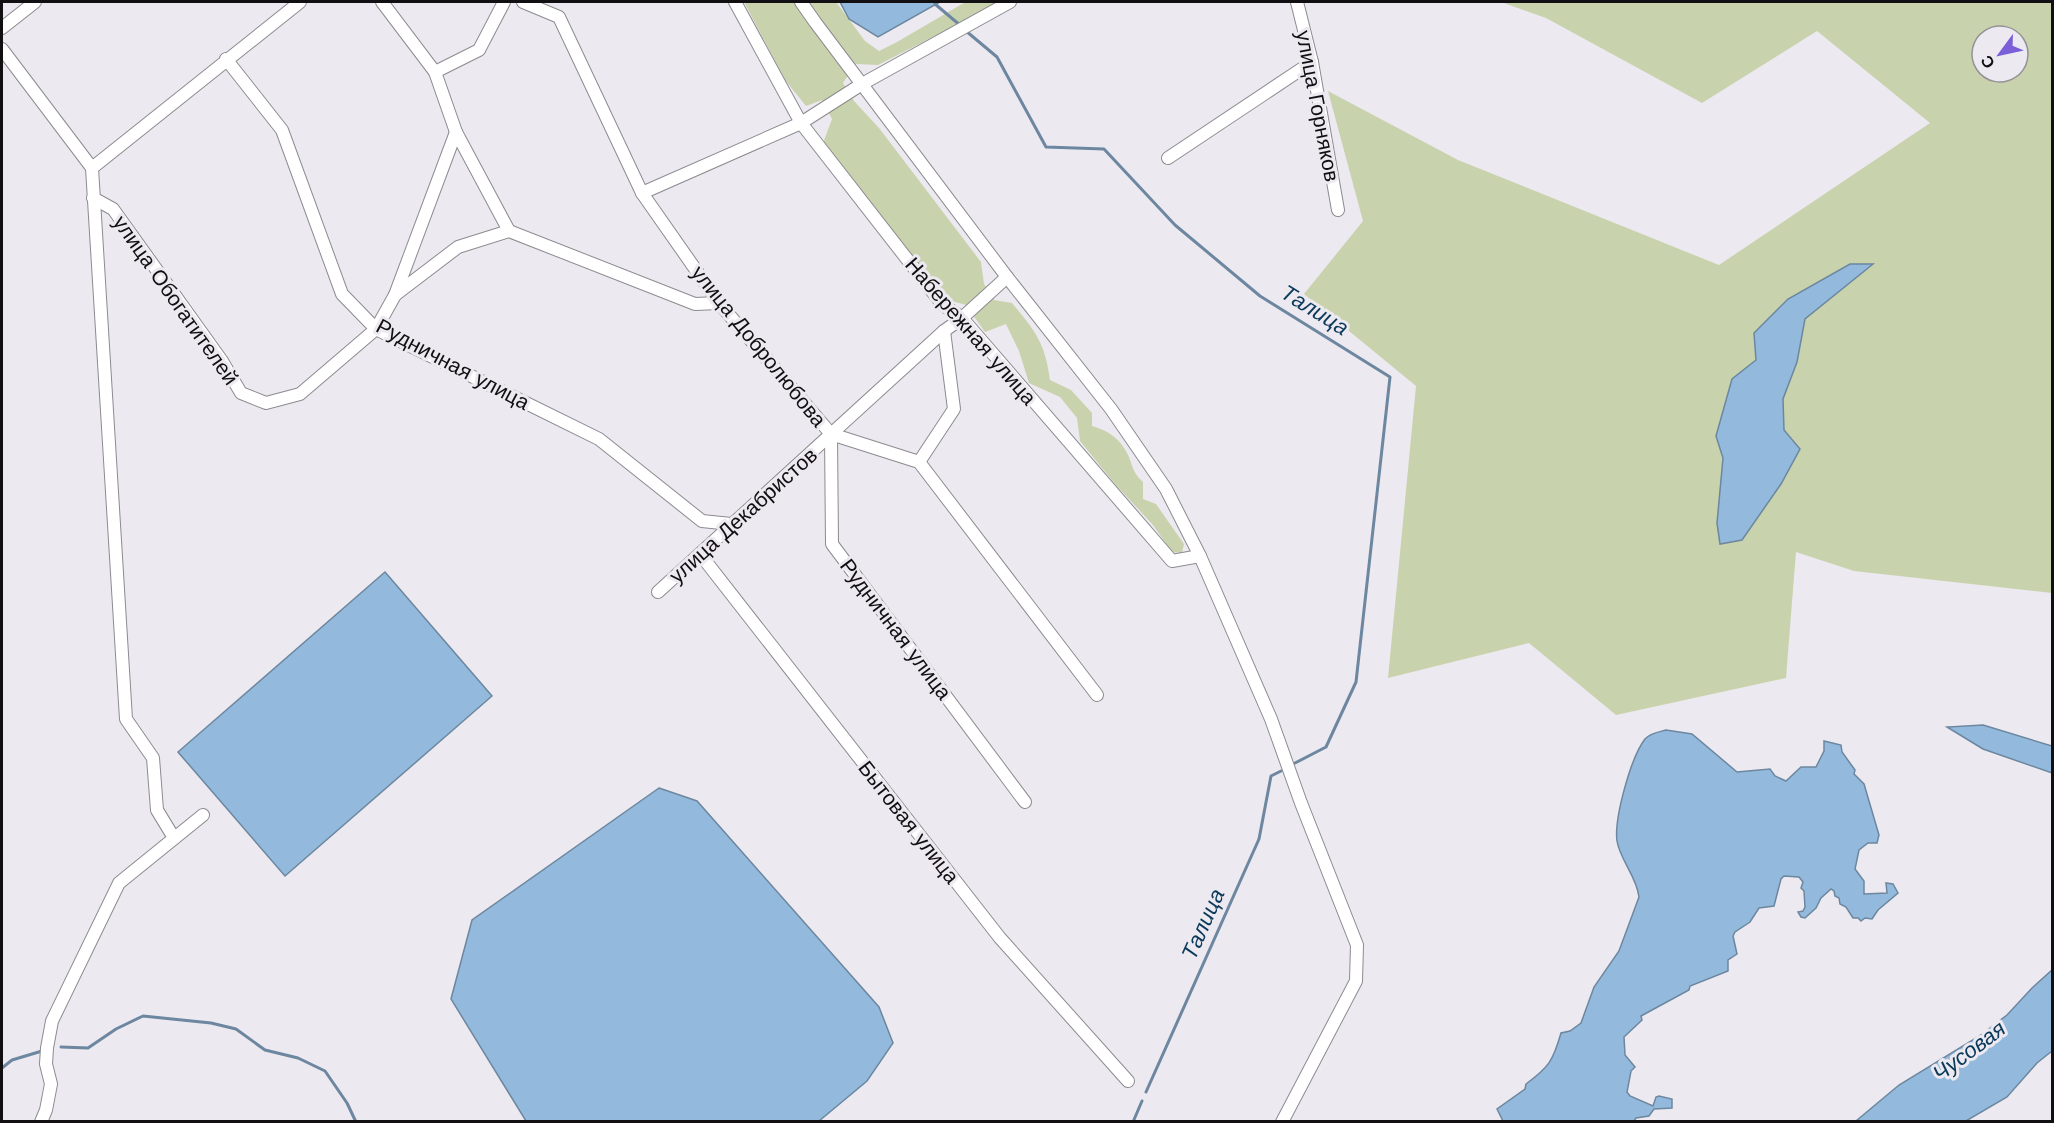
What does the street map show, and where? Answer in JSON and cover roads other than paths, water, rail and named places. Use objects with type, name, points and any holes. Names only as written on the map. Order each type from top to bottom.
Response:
[{"type":"street","points":[[2,28],[35,2]]},
{"type":"street","points":[[92,168],[300,2]]},
{"type":"street","points":[[382,2],[435,72],[456,132],[509,231]]},
{"type":"street","points":[[435,72],[479,50],[504,2]]},
{"type":"street","name":"улица Добролюбова","points":[[523,2],[559,17],[642,193],[719,303],[831,434],[919,462]]},
{"type":"street","name":"Набережная улица","points":[[735,2],[801,123],[942,304],[962,318],[1172,561],[1200,556]]},
{"type":"street","points":[[801,2],[1006,278],[1111,409],[1166,489],[1200,556],[1271,719],[1301,803],[1357,945],[1356,981],[1282,1122]]},
{"type":"street","points":[[642,193],[801,123],[862,84],[1010,2]]},
{"type":"street","name":"улица Горняков","points":[[1297,2],[1312,62],[1338,210]]},
{"type":"street","points":[[2,49],[92,168],[126,719],[153,758],[157,810],[174,838]]},
{"type":"street","name":"Рудничная улица","points":[[226,59],[282,130],[342,294],[376,329],[599,439],[702,520],[731,524]]},
{"type":"street","points":[[1168,158],[1312,62]]},
{"type":"street","points":[[376,329],[395,295],[456,132]]},
{"type":"street","name":"улица Обогатителей","points":[[93,198],[113,209],[222,361],[241,393],[266,403],[300,394],[376,329]]},
{"type":"street","points":[[395,295],[458,247],[509,231],[695,304],[719,303]]},
{"type":"street","name":"улица Декабристов","points":[[658,592],[944,331],[962,318],[1006,278]]},
{"type":"street","points":[[944,331],[954,409],[919,462],[1097,695]]},
{"type":"street","name":"Рудничная улица","points":[[831,434],[832,544],[1025,802]]},
{"type":"street","name":"Бытовая улица","points":[[700,554],[1000,938],[1128,1081]]},
{"type":"street","points":[[41,1122],[51,1084],[46,1064],[46,1048],[52,1021],[119,883],[203,815]]},
{"type":"water","points":[[840,2],[940,2],[878,37],[849,19]]},
{"type":"water","points":[[1850,264],[1873,264],[1805,319],[1797,362],[1783,399],[1784,430],[1800,449],[1781,484],[1742,540],[1720,544],[1717,523],[1723,458],[1716,436],[1732,379],[1756,360],[1754,333],[1788,299]]},
{"type":"water","points":[[385,572],[492,696],[285,876],[178,752]]},
{"type":"water","points":[[1983,725],[2052,746],[2052,773],[1983,749],[1947,727]]},
{"type":"water","points":[[1666,730],[1692,734],[1737,772],[1770,769],[1775,776],[1786,781],[1801,767],[1816,767],[1824,751],[1824,741],[1841,745],[1842,752],[1855,770],[1854,774],[1864,784],[1879,835],[1877,843],[1868,843],[1859,850],[1855,869],[1864,881],[1864,894],[1887,893],[1886,883],[1893,884],[1898,893],[1878,910],[1872,919],[1865,918],[1861,921],[1853,918],[1846,907],[1840,904],[1839,898],[1831,889],[1805,918],[1801,917],[1798,912],[1803,911],[1805,907],[1804,891],[1801,888],[1803,882],[1799,877],[1784,876],[1781,879],[1774,906],[1759,908],[1750,922],[1735,932],[1733,936],[1737,954],[1728,960],[1728,971],[1690,986],[1689,990],[1641,1016],[1642,1020],[1624,1037],[1625,1055],[1635,1067],[1631,1071],[1627,1092],[1630,1096],[1653,1106],[1656,1097],[1672,1099],[1672,1108],[1654,1109],[1649,1116],[1636,1118],[1634,1121],[1503,1121],[1497,1109],[1525,1089],[1526,1084],[1545,1068],[1561,1033],[1570,1031],[1581,1023],[1594,987],[1619,951],[1639,897],[1617,841],[1621,803],[1634,759],[1645,739],[1649,735]]},
{"type":"water","points":[[659,788],[697,801],[879,1007],[893,1043],[867,1081],[819,1121],[526,1121],[451,999],[472,920]]},
{"type":"water","name":"Чусовая","points":[[2052,970],[2052,1051],[2037,1063],[2007,1097],[1966,1121],[1856,1121],[1899,1085],[1981,1035],[2007,1015]]},
{"type":"waterway","name":"Талица","points":[[936,2],[935,4],[961,26]]},
{"type":"waterway","name":"Талица","points":[[966,31],[997,57],[1046,147],[1104,149],[1175,225],[1260,296],[1390,377],[1356,682],[1326,747],[1295,763]]},
{"type":"waterway","name":"Талица","points":[[1146,1092],[1259,839],[1271,776],[1281,771]]},
{"type":"waterway","points":[[61,1047],[88,1048],[116,1029],[143,1016],[211,1023],[236,1029],[265,1050],[298,1058],[325,1071],[347,1103],[356,1122]]},
{"type":"waterway","points":[[2,1068],[12,1060],[42,1051]]},
{"type":"waterway","name":"Талица","points":[[1133,1122],[1142,1101]]}]
